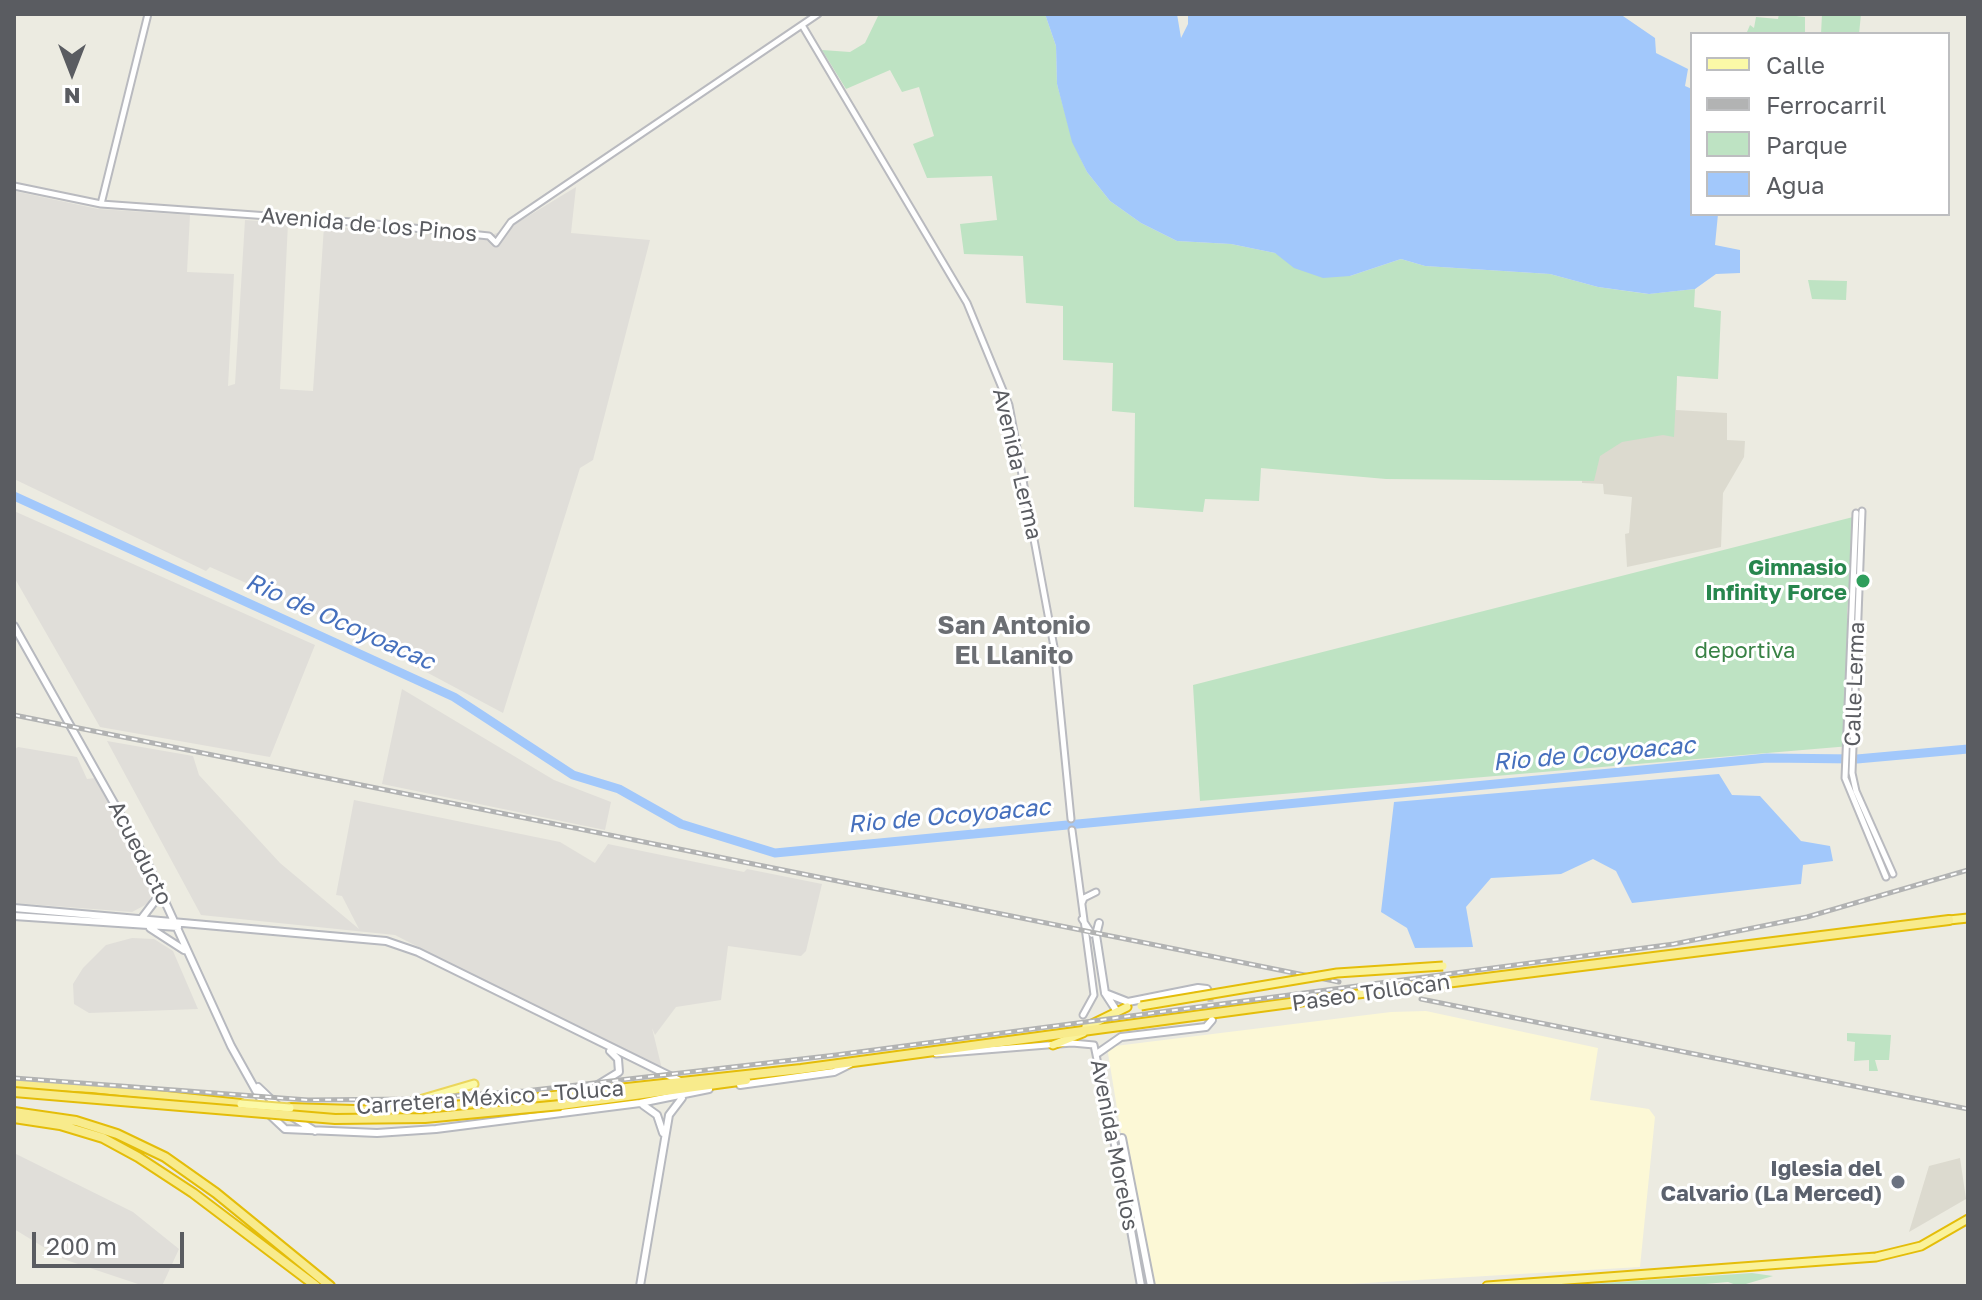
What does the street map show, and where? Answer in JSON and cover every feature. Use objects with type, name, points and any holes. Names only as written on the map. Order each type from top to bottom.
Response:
[{"type":"highway","name":"Paseo Tollocan","points":[[774,1072],[1968,917]]},
{"type":"highway","points":[[1116,1010],[1337,973],[1443,966]]},
{"type":"highway","points":[[1072,1031],[1101,1023],[1127,1007]]},
{"type":"highway","points":[[1053,1045],[1092,1030]]},
{"type":"highway","points":[[14,1092],[297,1117],[395,1119],[617,1098],[746,1080],[774,1072]]},
{"type":"highway","name":"Carretera México - Toluca","points":[[290,1108],[386,1111],[774,1072]]},
{"type":"highway","name":"Carretera México - Toluca","points":[[14,1084],[92,1088],[241,1104]]},
{"type":"highway","points":[[14,1112],[97,1127],[165,1157],[216,1193],[330,1286]]},
{"type":"highway","points":[[14,1118],[39,1121],[103,1138],[138,1157],[193,1193],[316,1286]]},
{"type":"highway","points":[[1487,1286],[1876,1257],[1921,1246],[1968,1219]]},
{"type":"main road","name":"Acueducto","points":[[14,626],[133,835],[231,1046],[256,1085]]},
{"type":"main road","points":[[142,918],[161,893]]},
{"type":"main road","points":[[14,908],[361,938],[401,945],[681,1082]]},
{"type":"main road","points":[[14,916],[147,926],[176,924]]},
{"type":"main road","points":[[1099,923],[1096,935],[1105,993],[1116,1010]]},
{"type":"main road","points":[[147,926],[187,952]]},
{"type":"main road","points":[[1105,993],[1115,1000],[1128,1002],[1198,988],[1207,989],[1210,996]]},
{"type":"main road","points":[[1098,1053],[1105,1044],[1121,1037],[1206,1027],[1212,1020]]},
{"type":"main road","points":[[585,1093],[619,1072],[618,1059],[604,1046]]},
{"type":"main road","points":[[256,1085],[269,1114],[285,1129],[317,1133],[436,1129],[640,1103],[834,1072],[857,1061]]},
{"type":"main road","points":[[386,1111],[474,1084]]},
{"type":"main road","points":[[256,1085],[275,1104],[317,1133]]},
{"type":"main road","points":[[640,1286],[663,1144],[673,1106],[689,1094]]},
{"type":"main road","points":[[640,1103],[657,1115],[663,1144]]},
{"type":"main road","name":"Carretera México - Toluca","points":[[241,1104],[290,1108]]},
{"type":"main road","name":"Avenida Morelos","points":[[1141,1286],[1119,1163],[1122,1141],[1151,1286]]},
{"type":"street","points":[[101,204],[148,14]]},
{"type":"street","points":[[799,26],[818,14]]},
{"type":"street","name":"Avenida de los Pinos","points":[[14,186],[101,204],[366,223],[489,236],[496,243],[511,222],[799,26]]},
{"type":"street","name":"Avenida Lerma","points":[[799,26],[978,327],[1009,405],[1054,647],[1071,819]]},
{"type":"street","points":[[970,330],[978,327]]},
{"type":"street","name":"Calle Lerma","points":[[1859,512],[1848,762],[1889,876]]},
{"type":"street","points":[[1072,830],[1094,995],[1083,1015]]},
{"type":"street","points":[[1079,885],[1085,891],[1096,892],[1084,898],[1081,908]]},
{"type":"street","points":[[1082,918],[1092,934]]},
{"type":"street","name":"Avenida Morelos","points":[[921,1053],[946,1055],[1089,1044],[1098,1053],[1119,1163]]},
{"type":"shaded area","points":[[576,187],[571,233],[650,240],[593,460],[580,468],[503,713],[323,617],[210,567],[206,571],[14,479],[14,191],[98,209],[190,215],[187,272],[234,274],[228,386],[235,384],[245,220],[288,223],[280,389],[313,391],[324,226],[481,239],[507,229]]},
{"type":"shaded area","points":[[1530,317],[1718,379],[1677,376],[1676,410],[1727,413],[1727,440],[1745,441],[1744,457],[1723,493],[1721,547],[1627,567],[1625,534],[1629,533],[1632,497],[1604,494],[1603,484],[1582,483],[1584,440]]},
{"type":"shaded area","points":[[14,511],[315,645],[270,757],[100,727],[14,577]]},
{"type":"shaded area","points":[[402,689],[554,780],[611,802],[605,830],[382,784]]},
{"type":"shaded area","points":[[107,741],[193,756],[199,775],[280,863],[359,929],[342,896],[336,895],[354,800],[560,842],[595,863],[608,844],[744,872],[747,869],[822,884],[806,951],[801,956],[728,946],[721,1000],[676,1007],[655,1035],[652,1028],[663,1073],[395,935],[201,915]]},
{"type":"shaded area","points":[[18,747],[77,757],[87,779],[95,778],[143,867],[152,889],[149,903],[132,912],[14,903],[14,750]]},
{"type":"shaded area","points":[[132,938],[154,939],[173,951],[198,1009],[89,1013],[74,1004],[73,984],[83,968],[106,945]]},
{"type":"shaded area","points":[[1426,1011],[1598,1048],[1590,1100],[1649,1109],[1655,1117],[1640,1267],[1315,1286],[1146,1286],[1107,1047],[1391,1012]]},
{"type":"shaded area","points":[[14,1153],[133,1212],[179,1249],[162,1286],[144,1286],[63,1259],[14,1229]]},
{"type":"shaded area","points":[[1960,1158],[1966,1199],[1909,1232],[1929,1166]]},
{"type":"green space","points":[[879,14],[1045,14],[1056,46],[1057,84],[1073,142],[1087,172],[1110,201],[1141,223],[1177,241],[1231,244],[1275,253],[1350,276],[1401,259],[1425,266],[1550,274],[1598,287],[1648,294],[1695,289],[1694,307],[1721,311],[1718,379],[1677,376],[1674,437],[1663,435],[1622,442],[1600,456],[1594,481],[1386,479],[1261,468],[1259,501],[1205,499],[1203,512],[1134,507],[1135,413],[1112,411],[1113,363],[1063,360],[1063,306],[1026,303],[1023,256],[964,254],[960,224],[997,220],[992,176],[927,178],[913,144],[934,136],[919,87],[902,92],[890,70],[846,89],[822,50],[850,52],[865,43]]},
{"type":"green space","points":[[1779,14],[1805,17],[1805,32],[1747,32],[1750,25],[1754,28],[1756,17],[1778,19]]},
{"type":"green space","points":[[1822,14],[1861,14],[1859,32],[1821,32]]},
{"type":"green space","points":[[1808,280],[1847,281],[1846,300],[1812,299]]},
{"type":"green space","name":"deportiva","points":[[1857,516],[1847,611],[1850,746],[1200,801],[1193,685]]},
{"type":"green space","points":[[1847,1033],[1891,1035],[1889,1060],[1875,1060],[1878,1071],[1869,1071],[1869,1060],[1854,1061],[1855,1042],[1847,1041]]},
{"type":"green space","points":[[1752,1273],[1773,1276],[1739,1286],[1728,1282],[1682,1286],[1560,1286]]},
{"type":"water","points":[[1045,14],[1177,14],[1181,38],[1188,24],[1188,14],[1620,14],[1655,38],[1656,53],[1688,69],[1685,86],[1690,88],[1690,216],[1718,216],[1715,245],[1740,250],[1740,273],[1716,274],[1695,289],[1649,294],[1598,287],[1550,274],[1425,266],[1401,259],[1350,276],[1323,278],[1294,268],[1275,253],[1231,244],[1177,241],[1141,223],[1110,201],[1087,172],[1072,142],[1057,84],[1056,46]]},
{"type":"water","points":[[1719,774],[1732,795],[1760,796],[1801,841],[1830,846],[1833,861],[1803,865],[1801,884],[1632,903],[1616,871],[1593,859],[1561,874],[1491,878],[1466,907],[1473,947],[1415,948],[1407,928],[1381,912],[1394,802]]},
{"type":"waterway","name":"Rio de Ocoyoacac","points":[[14,496],[454,697],[573,775],[619,789],[681,824],[775,853],[1767,758],[1857,759],[1968,749]]},
{"type":"tunnel","points":[[1210,996],[1212,1016]]},
{"type":"railway","points":[[14,715],[1339,982]]},
{"type":"railway","points":[[14,1078],[308,1100],[410,1099],[525,1091],[836,1055],[1674,944],[1807,917],[1968,870]]},
{"type":"railway","points":[[1421,999],[1968,1109]]},
{"type":"place","name":"Gimnasio Infinity Force","points":[[1863,581]]},
{"type":"place","name":"Iglesia del Calvario (La Merced)","points":[[1898,1182]]},
{"type":"district","name":"San Antonio El Llanito","points":[[1014,641]]}]
